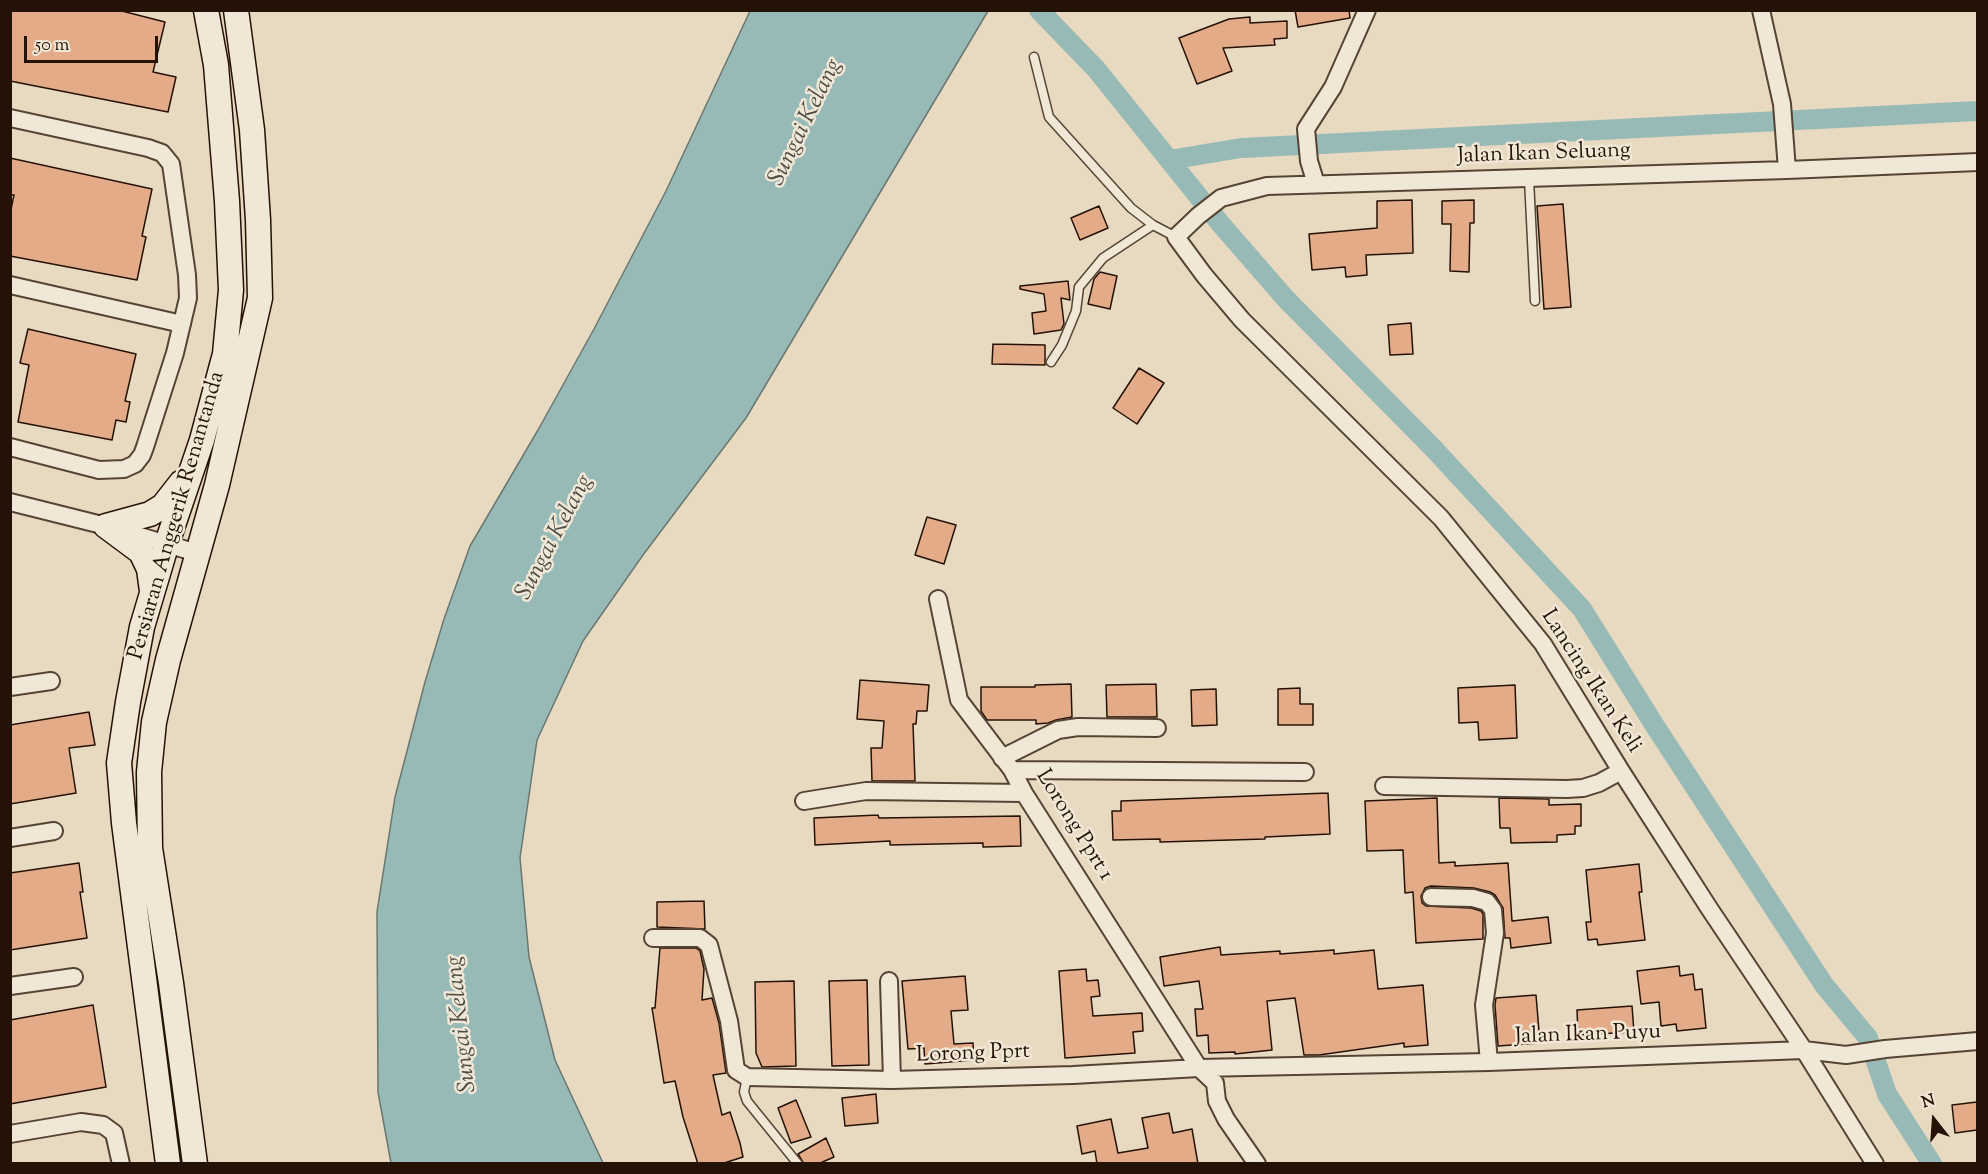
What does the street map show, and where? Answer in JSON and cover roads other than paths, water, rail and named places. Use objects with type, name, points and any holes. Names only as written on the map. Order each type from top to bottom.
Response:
[{"type":"main road","name":"Persiaran Anggerik Renantanda","points":[[168,1164],[124,823],[119,763],[136,659],[152,591],[194,465],[225,354],[231,290],[227,201],[216,65],[206,10]]},
{"type":"main road","name":"Persiaran Anggerik Renantanda","points":[[195,1164],[150,848],[148,772],[154,722],[168,660],[217,485],[260,298],[252,130],[236,10]]},
{"type":"main road","points":[[106,526],[150,514],[163,506],[194,465]]},
{"type":"main road","points":[[106,526],[141,552],[149,569],[152,591]]},
{"type":"street","points":[[1316,184],[1309,160],[1305,129],[1333,87],[1367,10]]},
{"type":"street","points":[[1761,10],[1782,104],[1787,170]]},
{"type":"street","points":[[10,118],[162,153],[171,164],[187,275],[188,298],[175,353],[145,447],[135,464],[124,469],[99,470],[10,447]]},
{"type":"street","name":"Jalan Ikan Seluang","points":[[1176,237],[1221,198],[1267,186],[1977,162]]},
{"type":"street","name":"Lancing Ikan Keli","points":[[1176,237],[1242,320],[1441,518],[1543,644],[1621,771],[1804,1050],[1875,1164]]},
{"type":"street","points":[[10,285],[183,324]]},
{"type":"street","points":[[10,502],[106,526],[197,553]]},
{"type":"street","name":"Lorong Pprt 1","points":[[938,599],[959,700],[1007,764],[1199,1068],[1215,1083],[1217,1101],[1226,1119],[1257,1164]]},
{"type":"street","points":[[10,687],[51,681]]},
{"type":"street","points":[[1007,764],[1058,730],[1078,726],[1157,728]]},
{"type":"street","points":[[1007,764],[1305,772]]},
{"type":"street","points":[[1384,786],[1583,788],[1599,783],[1621,771]]},
{"type":"street","points":[[804,801],[866,791],[1024,793]]},
{"type":"street","points":[[10,838],[54,831]]},
{"type":"street","points":[[1431,897],[1473,898],[1486,902],[1493,910],[1495,933],[1484,1005],[1489,1062]]},
{"type":"street","points":[[653,938],[700,938],[709,945],[729,1022],[736,1070],[747,1077]]},
{"type":"street","points":[[10,986],[74,977]]},
{"type":"street","points":[[889,981],[892,1080]]},
{"type":"street","name":"Jalan Ikan Puyu","points":[[1199,1068],[1489,1062],[1804,1050],[1846,1055],[1885,1049],[1977,1041]]},
{"type":"street","name":"Lorong Pprt","points":[[747,1077],[892,1080],[1072,1075],[1199,1068]]},
{"type":"street","points":[[10,1134],[81,1122],[103,1125],[114,1133],[121,1164]]},
{"type":"lane","points":[[1035,57],[1049,117],[1131,208],[1153,225],[1176,237]]},
{"type":"lane","points":[[1529,178],[1535,301]]},
{"type":"lane","points":[[1050,362],[1062,345],[1076,311],[1079,287],[1103,258],[1153,225]]},
{"type":"lane","points":[[747,1077],[744,1092],[747,1101],[798,1164]]},
{"type":"water","name":"Sungai Kelang","points":[[750,11],[988,11],[746,418],[643,555],[583,641],[537,740],[520,858],[529,957],[555,1060],[603,1163],[391,1163],[378,1092],[377,912],[395,797],[444,619],[470,546],[594,329],[666,191]]},
{"type":"waterway","points":[[1039,10],[1096,69],[1219,222],[1285,298],[1433,448],[1582,609],[1655,726],[1824,985],[1868,1038],[1887,1094],[1932,1164]]},
{"type":"waterway","points":[[1169,160],[1241,148],[1978,111]]}]
